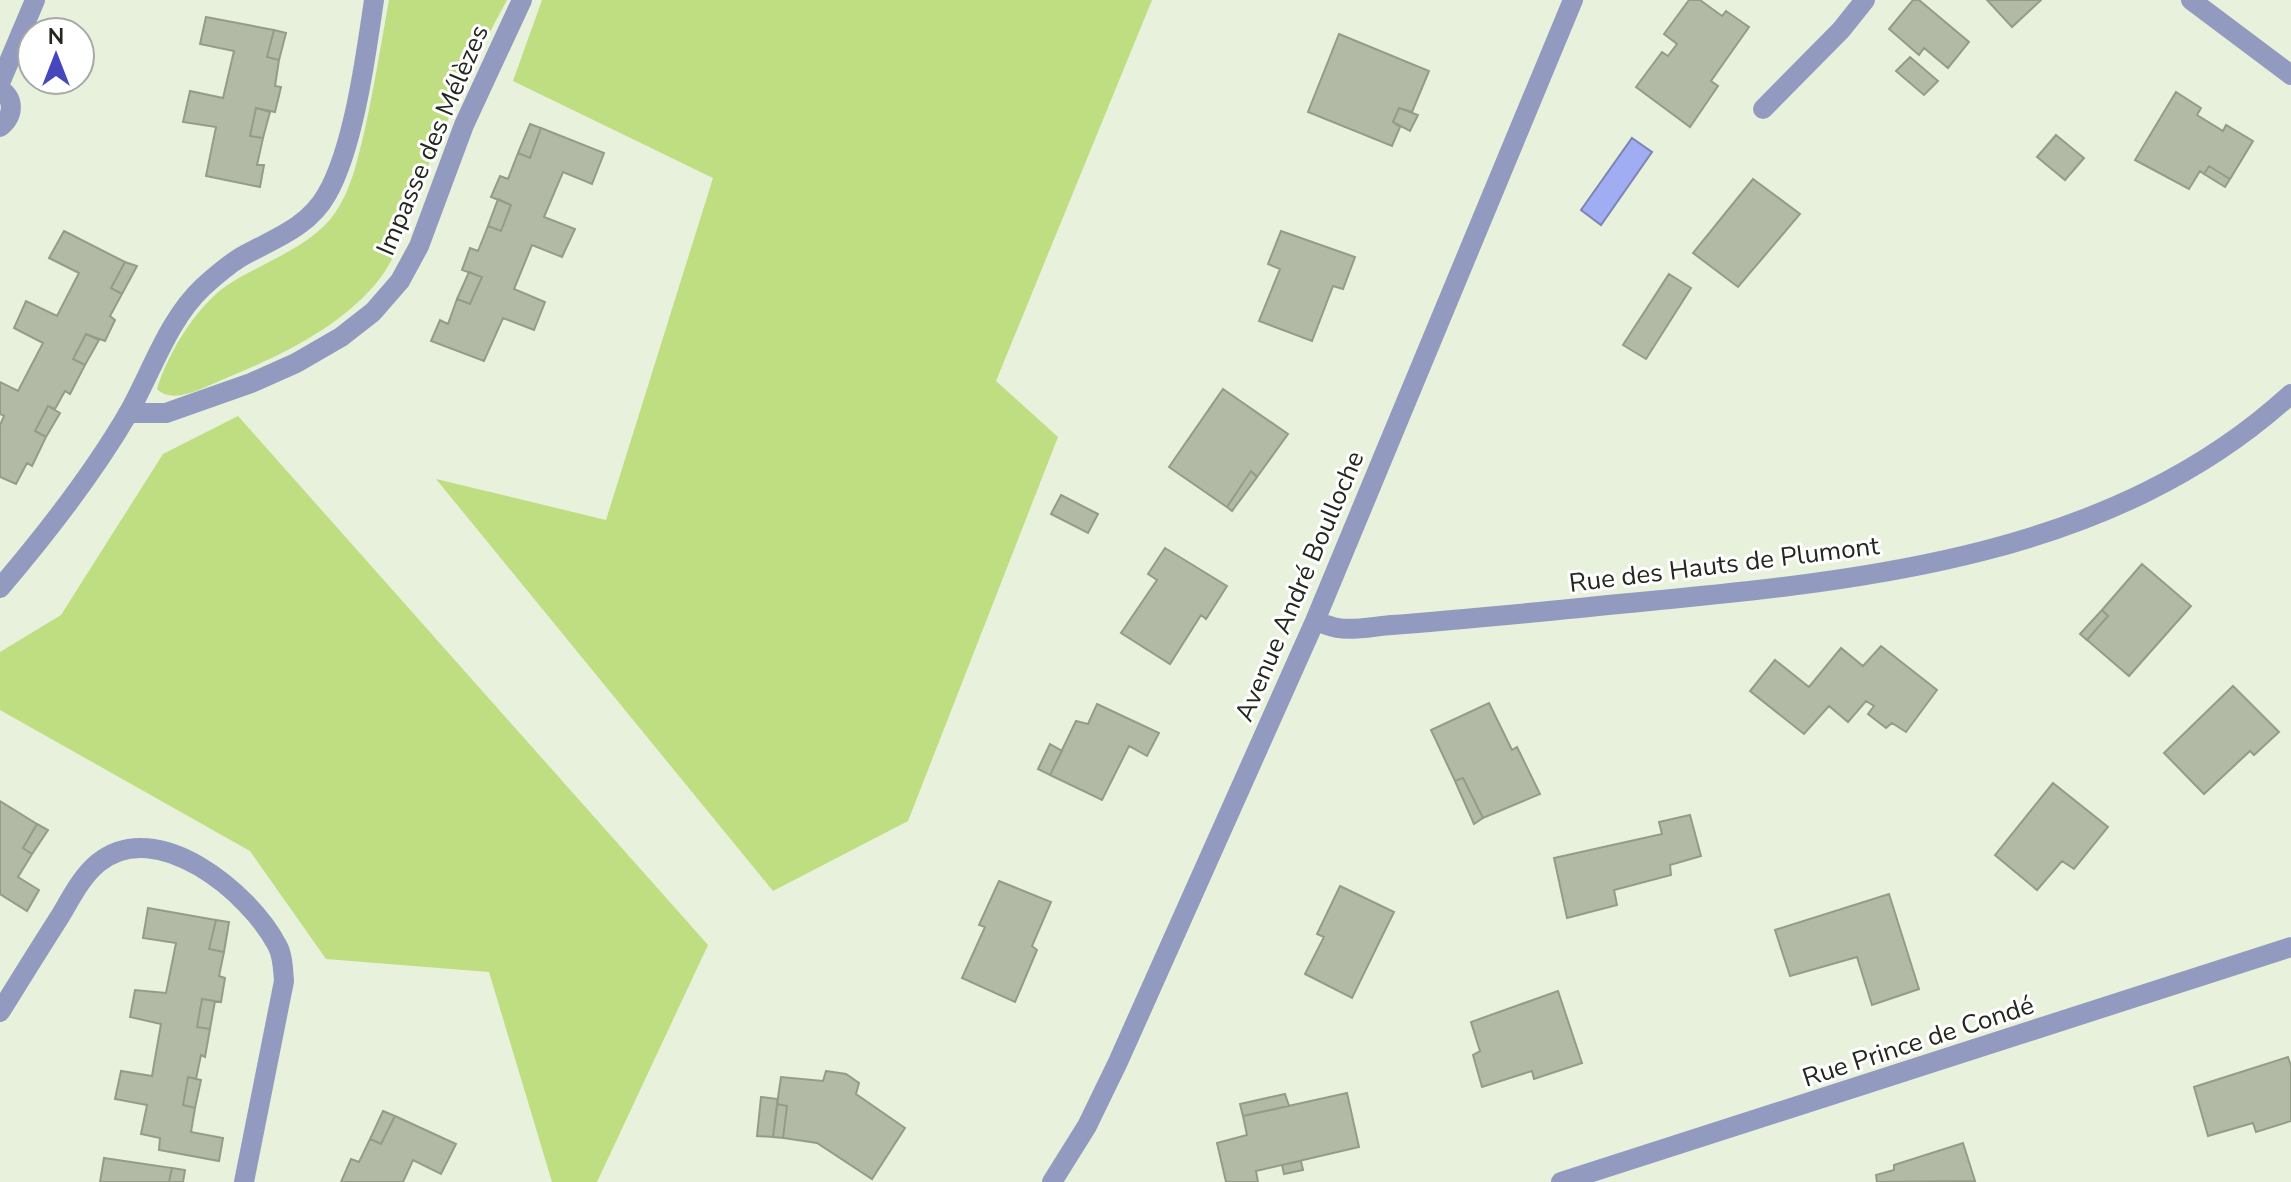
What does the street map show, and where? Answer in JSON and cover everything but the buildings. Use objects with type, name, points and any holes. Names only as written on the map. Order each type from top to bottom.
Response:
[{"type":"street","points":[[0,127],[8,120],[11,105],[0,86],[35,0]]},
{"type":"street","points":[[0,588],[79,486],[128,413],[170,331],[201,289],[239,259],[289,233],[314,214],[327,194],[349,132],[374,0]]},
{"type":"street","name":"Impasse des Mélèzes","points":[[128,413],[166,413],[251,383],[296,363],[341,337],[373,312],[400,281],[419,246],[464,125],[522,0]]},
{"type":"street","name":"Avenue André Boulloche","points":[[1052,1182],[1087,1126],[1118,1062],[1315,621],[1573,0]]},
{"type":"street","points":[[1763,109],[1841,30],[1865,0]]},
{"type":"street","points":[[2191,0],[2291,75]]},
{"type":"street","name":"Rue des Hauts de Plumont","points":[[1315,621],[1340,629],[1845,580],[2009,546],[2095,516],[2183,473],[2264,419],[2291,394]]},
{"type":"street","points":[[0,1012],[80,883],[98,863],[119,852],[165,852],[187,860],[230,886],[259,916],[279,949],[284,981],[244,1182]]},
{"type":"street","name":"Rue Prince de Condé","points":[[1561,1182],[2291,947]]},
{"type":"green space","points":[[389,0],[507,0],[453,109],[388,266],[366,295],[310,338],[199,390],[181,395],[164,394],[157,389],[169,359],[187,328],[209,301],[234,281],[289,252],[315,234],[341,204],[364,133]]},
{"type":"green space","points":[[542,0],[1152,0],[996,381],[1058,437],[908,821],[773,891],[436,479],[606,520],[713,178],[513,81]]},
{"type":"green space","points":[[238,416],[708,945],[597,1182],[552,1182],[489,972],[326,959],[250,851],[0,710],[0,652],[61,615],[163,454]]},
{"type":"water","points":[[1632,138],[1652,152],[1601,225],[1581,210]]}]
